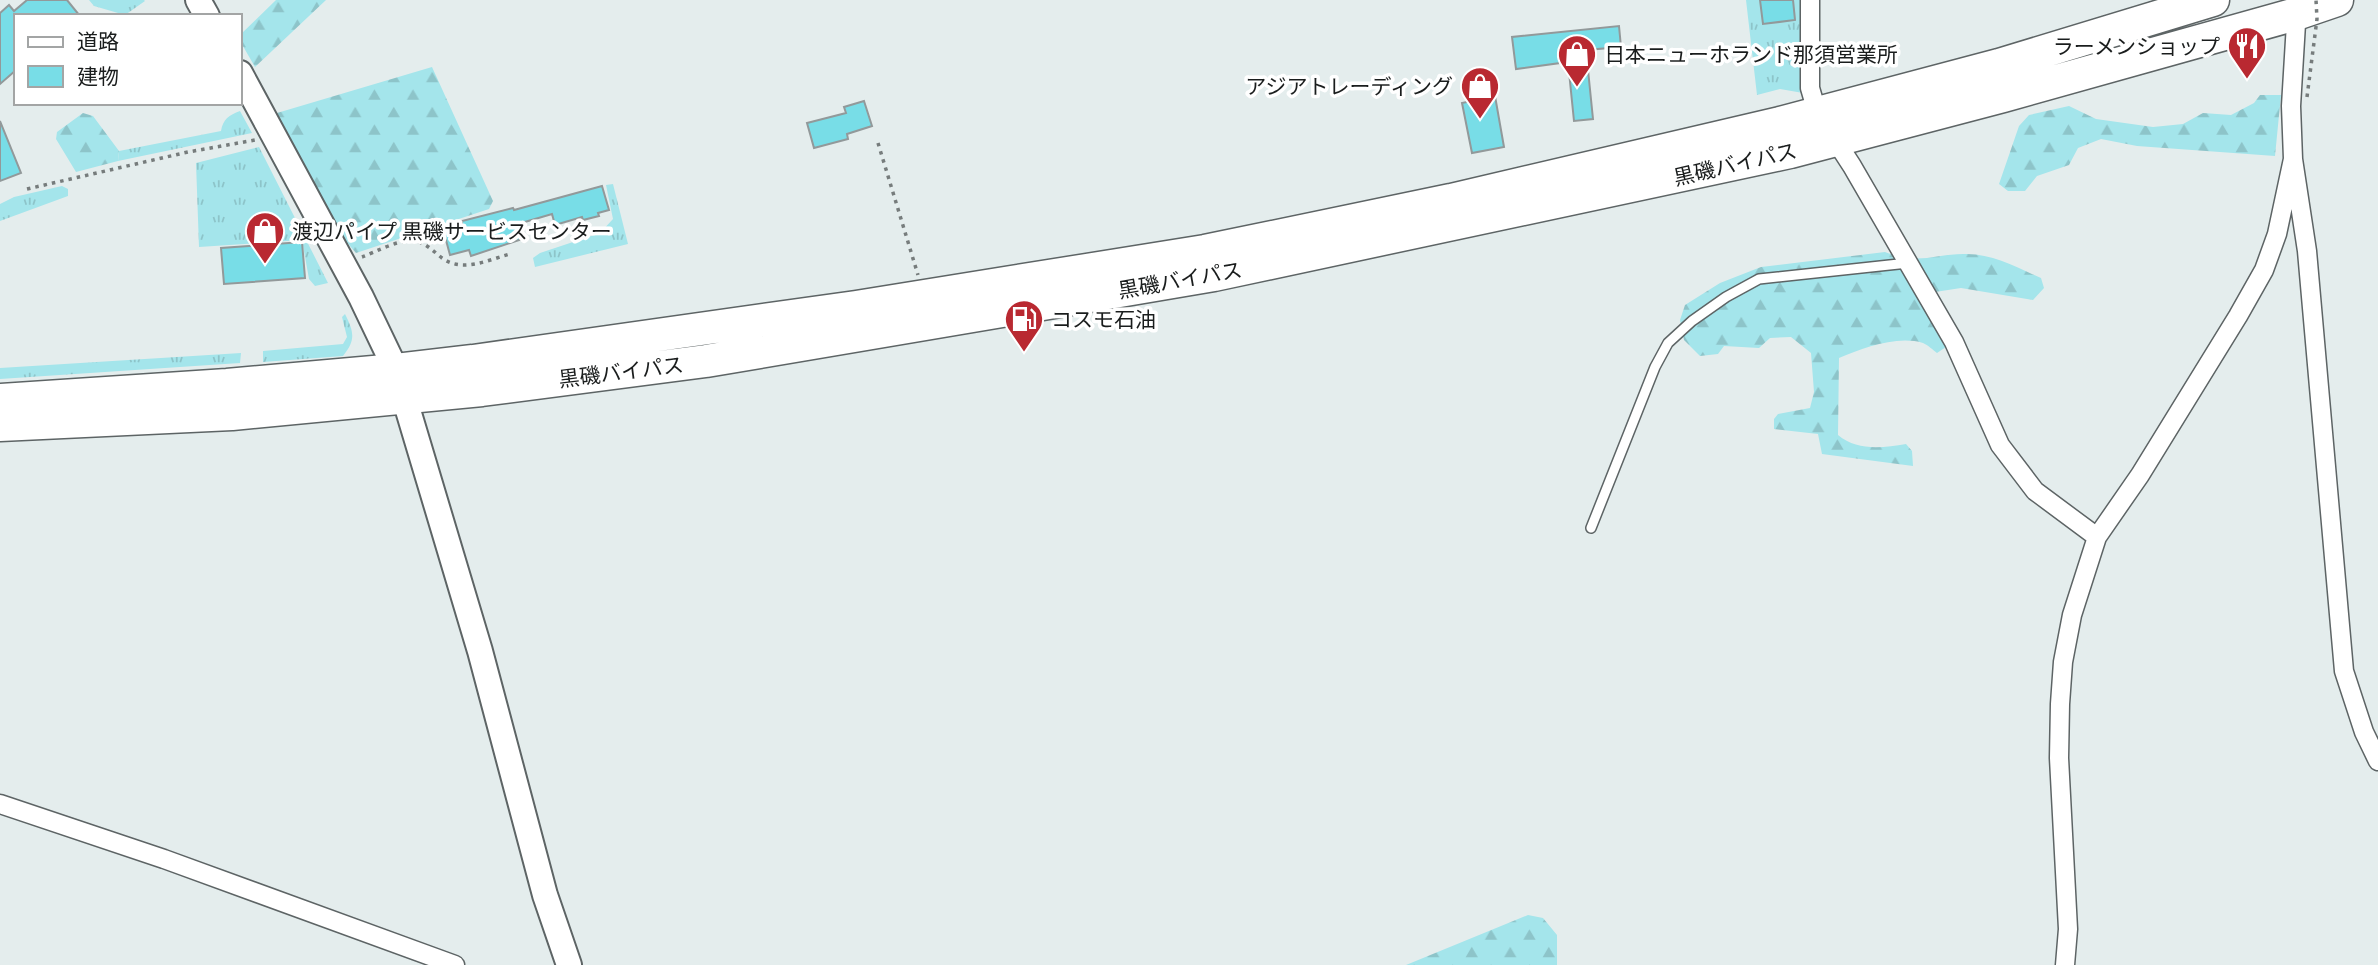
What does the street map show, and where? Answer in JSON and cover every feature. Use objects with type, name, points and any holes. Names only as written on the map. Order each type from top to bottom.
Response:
[{"type":"highway","name":"黒磯バイパス","points":[[0,425],[232,414],[401,383],[1205,251],[1451,200],[1818,112],[1999,65],[2213,0]]},
{"type":"highway","name":"黒磯バイパス","points":[[0,400],[227,385],[401,383],[481,390],[706,361],[1214,275],[1790,152],[2003,96],[2303,5],[2337,0]]},
{"type":"street","points":[[1810,0],[1810,88],[1818,112],[1954,341],[2000,445],[2035,491],[2097,537]]},
{"type":"street","points":[[2303,5],[2291,106],[2293,159],[2307,251],[2344,671],[2364,732],[2378,761]]},
{"type":"street","points":[[242,77],[343,264],[401,383],[480,651],[545,895],[569,965]]},
{"type":"street","points":[[2065,965],[2068,929],[2059,758],[2063,662],[2072,615],[2097,537],[2140,475],[2264,270],[2277,234],[2293,159]]},
{"type":"street","points":[[0,804],[164,859],[455,965]]},
{"type":"lane","points":[[1591,528],[1655,367],[1668,343],[1692,321],[1726,296],[1759,279],[1908,262]]},
{"type":"path","points":[[2303,5],[2316,19],[2307,97]]},
{"type":"path","points":[[27,189],[188,152],[274,136]]},
{"type":"path","points":[[877,143],[925,296]]},
{"type":"path","points":[[343,264],[406,241],[416,241],[456,265],[472,264],[510,254]]},
{"type":"green space","points":[[89,0],[145,1],[126,14],[94,6]]},
{"type":"green space","points":[[276,0],[326,0],[255,67],[242,44],[242,33]]},
{"type":"green space","points":[[1746,0],[1762,0],[1764,24],[1795,20],[1793,0],[1802,0],[1803,93],[1780,89],[1757,95]]},
{"type":"green space","points":[[432,67],[493,201],[489,209],[356,253],[344,239],[277,113]]},
{"type":"green space","points":[[2260,95],[2281,95],[2275,156],[2137,146],[2101,139],[2078,148],[2069,165],[2037,176],[2025,191],[2008,191],[1999,184],[2019,126],[2029,115],[2069,106],[2096,119],[2153,127],[2183,124],[2203,113],[2231,115],[2254,103]]},
{"type":"green space","points":[[240,111],[252,133],[118,161],[119,151],[221,131],[227,118]]},
{"type":"green space","points":[[83,113],[93,116],[119,151],[118,161],[76,172],[56,139],[57,132]]},
{"type":"green space","points":[[259,147],[328,283],[315,286],[309,279],[302,240],[199,247],[196,163]]},
{"type":"green space","points":[[613,184],[628,244],[535,267],[533,258],[540,253],[600,233],[613,219],[606,185]]},
{"type":"green space","points":[[62,186],[68,189],[68,196],[0,221],[0,204],[14,197]]},
{"type":"green space","points":[[1885,252],[1918,259],[1955,254],[1986,256],[2041,278],[2044,288],[2033,300],[1961,288],[1922,294],[1946,347],[1937,353],[1923,343],[1891,342],[1839,358],[1838,435],[1862,446],[1906,444],[1912,451],[1913,466],[1822,454],[1818,434],[1774,429],[1774,419],[1778,414],[1810,408],[1814,392],[1811,353],[1791,337],[1770,338],[1759,348],[1724,346],[1718,354],[1700,356],[1684,340],[1680,320],[1685,305],[1720,283],[1761,267]]},
{"type":"green space","points":[[345,314],[352,340],[343,356],[263,362],[263,351],[343,344],[347,337],[342,317]]},
{"type":"green space","points":[[241,353],[240,363],[0,379],[0,368]]},
{"type":"green space","points":[[1528,915],[1543,918],[1557,935],[1557,965],[1406,965]]},
{"type":"building","points":[[27,0],[67,0],[78,14],[14,14],[14,72],[0,84],[0,13],[9,5],[14,11]]},
{"type":"building","points":[[1760,0],[1793,0],[1795,20],[1763,24]]},
{"type":"building","points":[[1619,26],[1621,47],[1586,50],[1593,119],[1574,121],[1568,62],[1516,69],[1512,37]]},
{"type":"building","points":[[1495,96],[1504,147],[1472,153],[1462,103]]},
{"type":"building","points":[[864,101],[872,126],[847,134],[848,139],[814,148],[807,123],[846,113],[844,107]]},
{"type":"building","points":[[0,121],[21,173],[0,181]]},
{"type":"building","points":[[602,186],[609,210],[598,213],[599,216],[583,220],[582,217],[555,225],[552,214],[518,224],[522,239],[471,256],[469,250],[450,255],[443,229],[462,224],[462,221]]},
{"type":"building","points":[[302,242],[305,278],[224,284],[221,248]]},
{"type":"place","name":"ラーメンショップ","points":[[2247,80]]},
{"type":"place","name":"日本ニューホランド那須営業所","points":[[1577,88]]},
{"type":"place","name":"アジアトレーディング","points":[[1480,120]]},
{"type":"place","name":"渡辺パイプ 黒磯サービスセンター","points":[[265,265]]},
{"type":"place","name":"コスモ石油","points":[[1024,353]]}]
